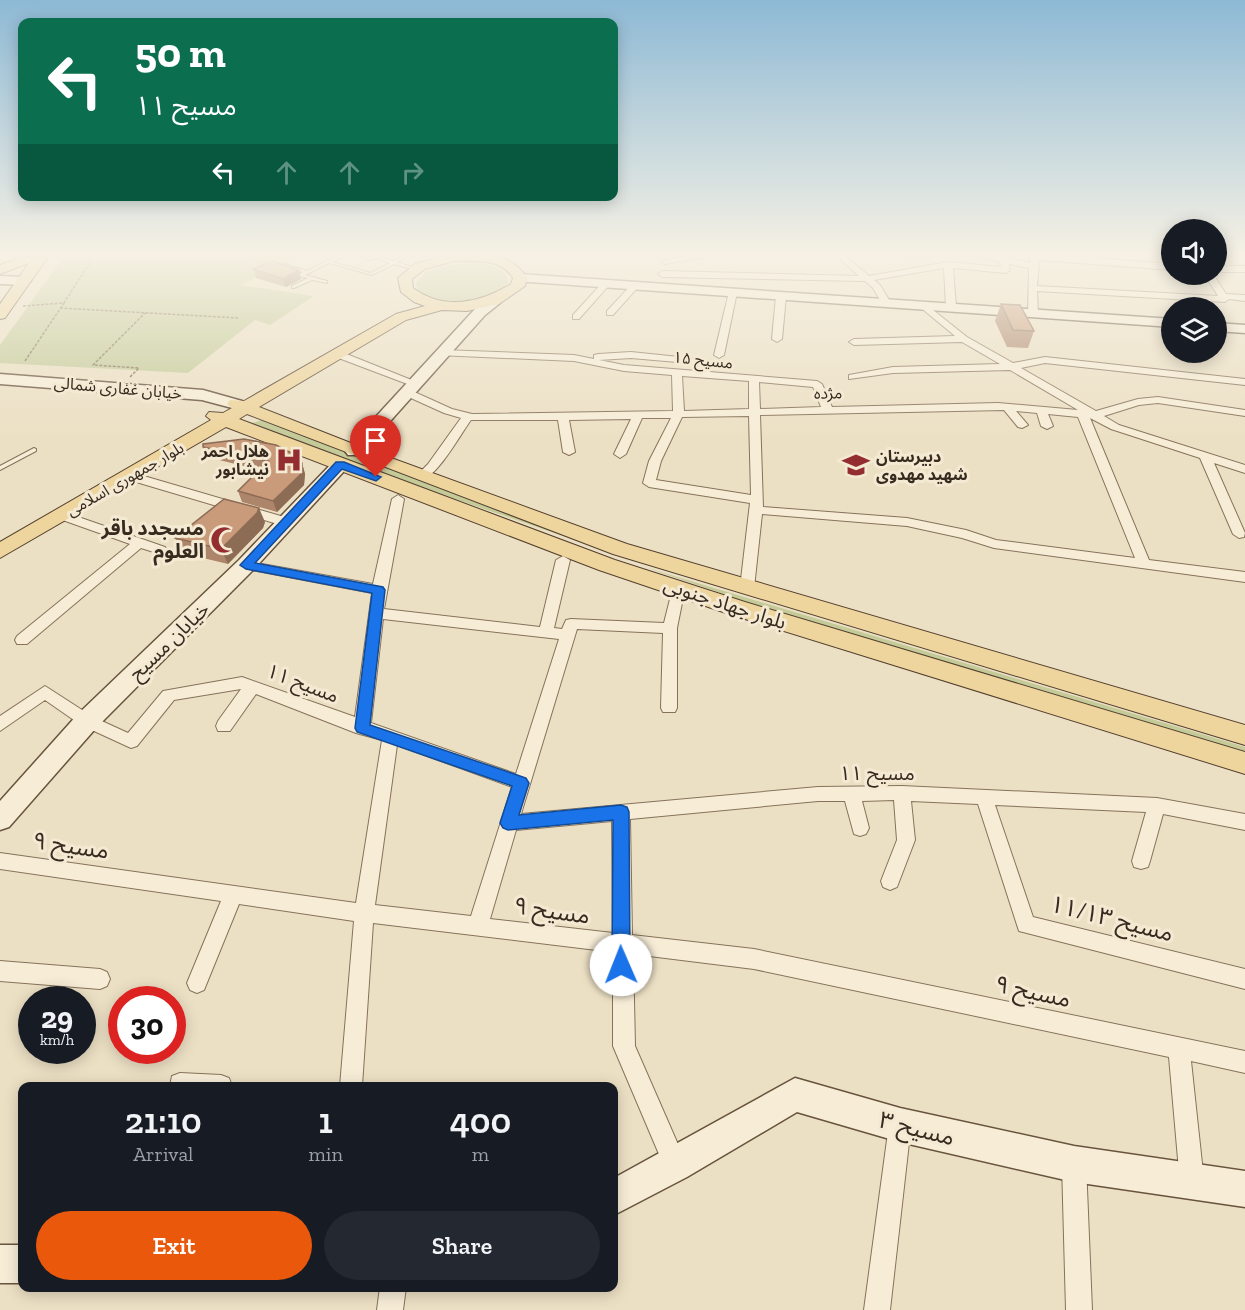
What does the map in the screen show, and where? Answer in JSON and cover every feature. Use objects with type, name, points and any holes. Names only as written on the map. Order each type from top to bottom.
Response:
[{"type":"main road","name":"بلوار جمهوری اسلامی","points":[[0,539],[235,415],[390,315]]},
{"type":"main road","name":"بلوار جمهوری اسلامی","points":[[0,551],[408,315]]},
{"type":"main road","name":"بلوار جهاد جنوبی","points":[[235,415],[270,416],[347,458],[422,476],[737,608],[1245,763]]},
{"type":"main road","name":"بلوار جهاد جنوبی","points":[[235,415],[614,557],[747,588],[1245,735]]},
{"type":"street","name":"خیابان مسیح","points":[[0,819],[87,722],[246,565],[477,315]]},
{"type":"street","points":[[718,355],[727,315]]},
{"type":"street","points":[[777,339],[779,315]]},
{"type":"street","points":[[935,315],[964,339],[1088,415],[1144,564]]},
{"type":"street","points":[[1063,315],[1161,322]]},
{"type":"street","points":[[1227,328],[1245,329]]},
{"type":"street","points":[[854,342],[964,339]]},
{"type":"street","name":"مسیح ۱۵","points":[[442,353],[574,358],[624,368],[754,381],[817,384],[827,409]]},
{"type":"street","name":"مژده","points":[[340,355],[410,388],[448,411],[468,416],[563,417],[827,409],[1007,407],[1088,415],[1115,427],[1245,469]]},
{"type":"street","points":[[574,358],[631,355],[708,363]]},
{"type":"street","points":[[852,377],[893,370],[1010,367],[1045,360],[1245,382]]},
{"type":"street","points":[[677,372],[679,413],[655,461],[649,483],[756,505],[921,524],[969,533],[994,544],[1241,577],[1245,591]]},
{"type":"street","name":"خیابان غفاری شمالی","points":[[0,379],[202,395],[235,415]]},
{"type":"street","points":[[747,588],[756,505],[754,381]]},
{"type":"street","points":[[1088,415],[1138,402],[1158,400],[1245,413]]},
{"type":"street","points":[[1007,407],[1022,425]]},
{"type":"street","points":[[1041,410],[1047,426]]},
{"type":"street","points":[[620,454],[638,415]]},
{"type":"street","points":[[422,476],[432,467],[468,416]]},
{"type":"street","points":[[563,417],[569,452]]},
{"type":"street","points":[[1205,456],[1239,534]]},
{"type":"street","points":[[130,476],[286,522]]},
{"type":"street","points":[[362,728],[379,590],[398,499]]},
{"type":"street","points":[[61,515],[160,550]]},
{"type":"street","points":[[22,640],[138,544]]},
{"type":"street","points":[[546,633],[563,560]]},
{"type":"street","points":[[246,565],[379,590]]},
{"type":"street","points":[[669,708],[670,628],[676,598]]},
{"type":"street","points":[[377,613],[567,635]]},
{"type":"street","points":[[478,925],[571,624],[670,628]]},
{"type":"street","name":"مسیح ۱۱","points":[[87,722],[130,741],[169,695],[242,683],[362,728],[521,783]]},
{"type":"street","points":[[224,726],[253,686]]},
{"type":"street","points":[[0,725],[45,693],[87,722]]},
{"type":"street","points":[[351,1082],[364,913],[390,738]]},
{"type":"street","points":[[891,881],[906,840],[902,793]]},
{"type":"street","name":"مسیح ۱۱","points":[[508,823],[818,794],[902,793],[1157,805],[1245,822]]},
{"type":"street","points":[[852,794],[860,828]]},
{"type":"street","name":"مسیح ۱۱/۱۳","points":[[984,797],[1026,924],[1245,980]]},
{"type":"street","points":[[1141,861],[1157,805]]},
{"type":"street","points":[[621,812],[624,1046],[675,1165]]},
{"type":"street","name":"مسیح ۹","points":[[0,861],[364,913],[754,959],[1240,1060]]},
{"type":"street","points":[[196,983],[234,894]]},
{"type":"street","points":[[0,971],[100,979]]},
{"type":"street","points":[[1179,1047],[1192,1182]]},
{"type":"street","name":"مسیح ۳","points":[[618,1195],[675,1165],[795,1095],[900,1125],[1074,1164],[1245,1189]]},
{"type":"street","points":[[877,1310],[900,1125]]},
{"type":"street","points":[[1074,1164],[1079,1310]]},
{"type":"street","points":[[0,1264],[18,1264]]},
{"type":"street","points":[[390,1310],[392,1292]]},
{"type":"lane","points":[[0,468],[34,450]]},
{"type":"path","points":[[25,361],[55,315]]},
{"type":"path","points":[[117,389],[140,368],[93,365],[143,315]]},
{"type":"path","points":[[185,315],[239,318]]},
{"type":"green space","points":[[22,315],[285,315],[270,325],[255,320],[188,373],[0,363],[0,345]]},
{"type":"green space","points":[[262,420],[604,550],[426,489],[252,423]]},
{"type":"green space","points":[[644,567],[1245,747],[1245,753],[754,604]]},
{"type":"building","points":[[1006,315],[1025,315],[1034,331],[1013,330]]},
{"type":"building","points":[[244,439],[276,445],[297,456],[302,463],[301,474],[273,501],[238,491],[268,461],[203,447],[203,444]]},
{"type":"building","points":[[224,499],[259,508],[257,513],[221,549],[175,538]]},
{"type":"place","name":"هلال احمر نیشابور","points":[[289,460]]},
{"type":"place","name":"دبیرستان شهید مهدوی","points":[[856,465]]},
{"type":"place","name":"مسجدد باقر العلوم","points":[[224,540]]},
{"type":"route","points":[[376,477],[340,465],[246,565],[379,590],[362,728],[521,783],[508,823],[621,812],[621,965]]}]
